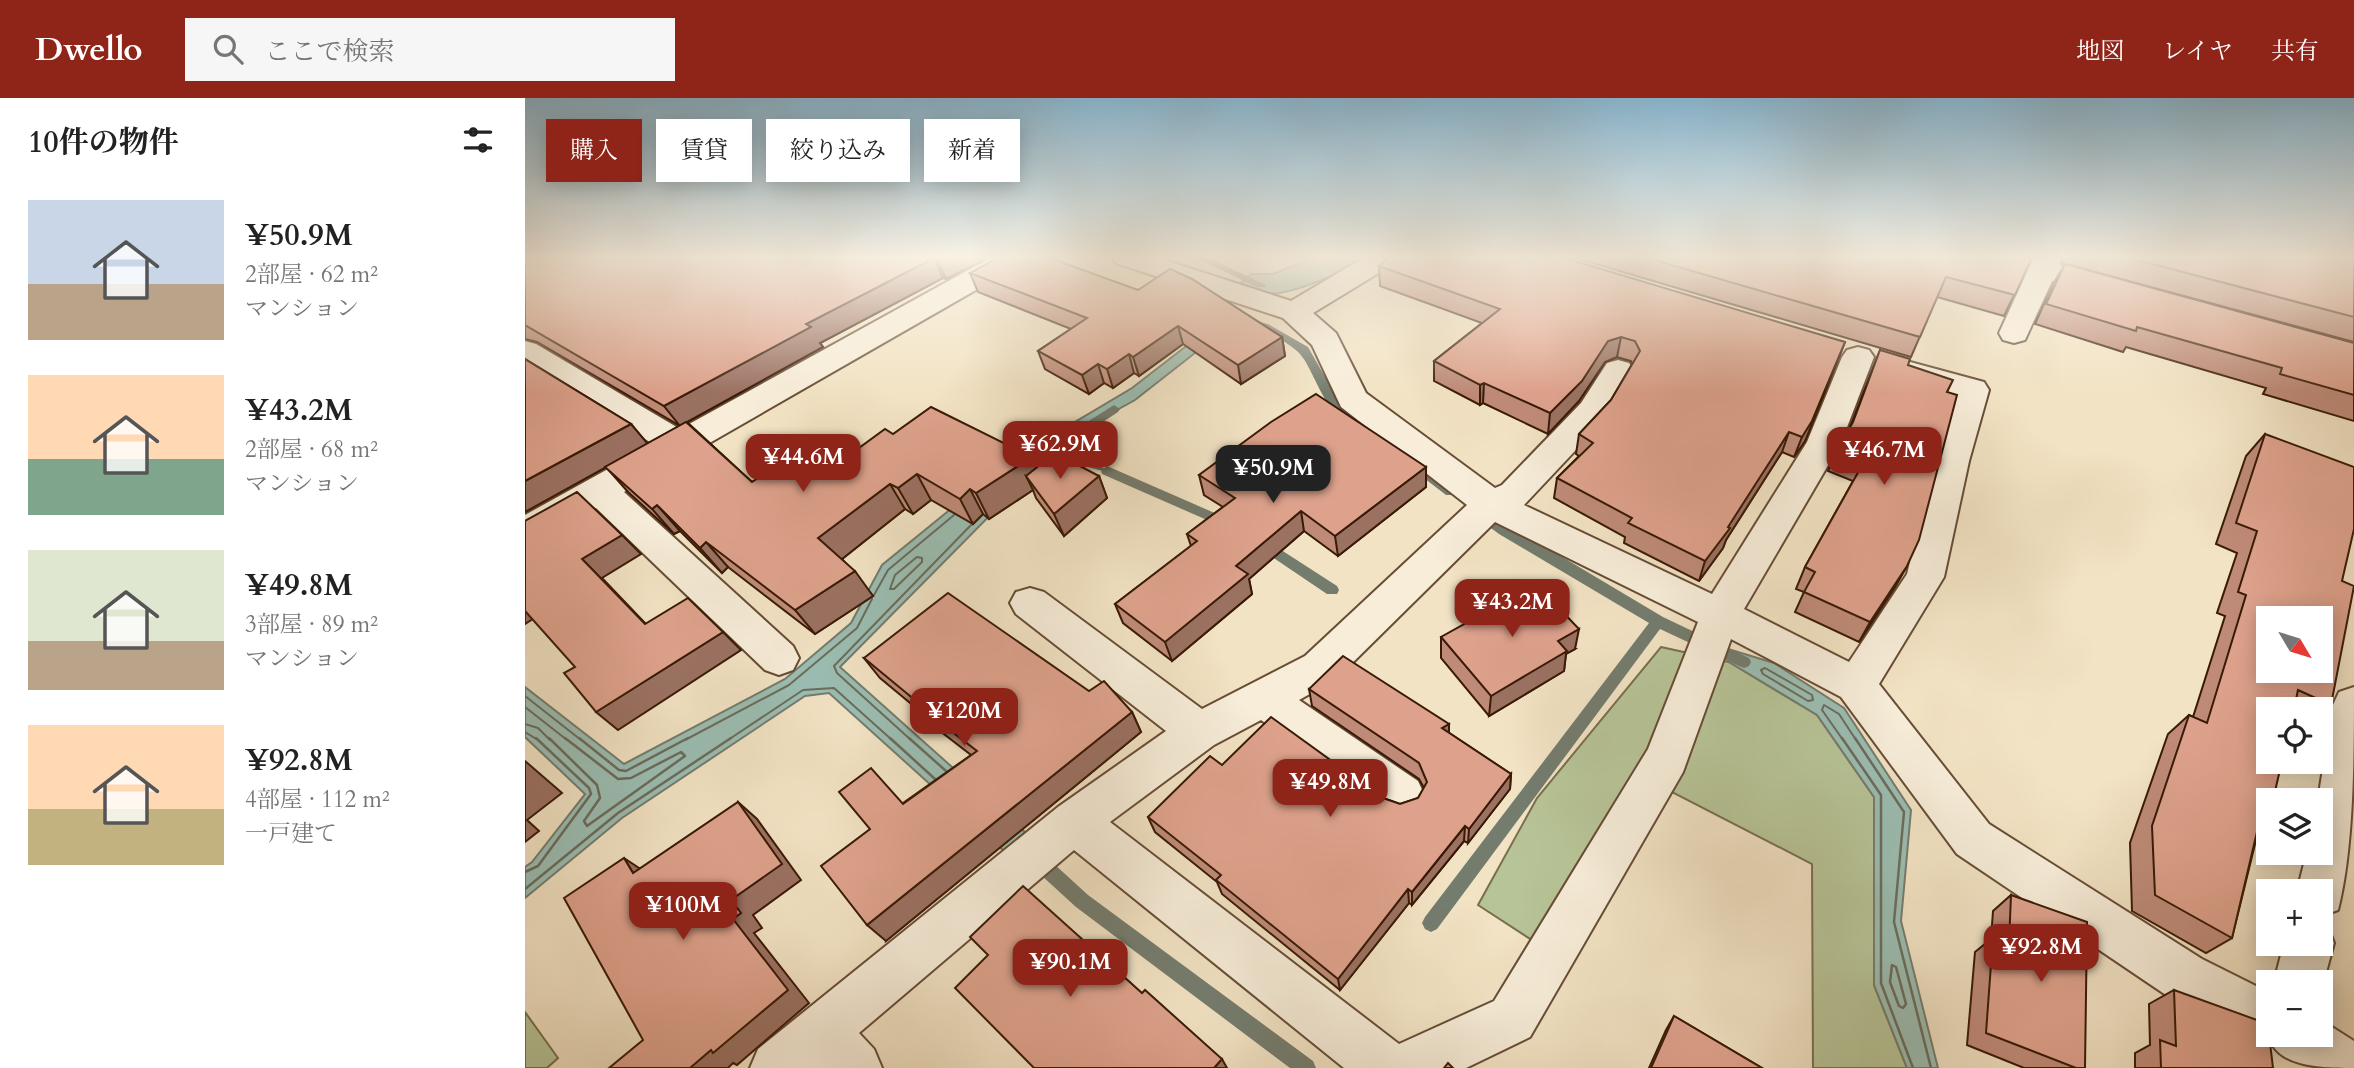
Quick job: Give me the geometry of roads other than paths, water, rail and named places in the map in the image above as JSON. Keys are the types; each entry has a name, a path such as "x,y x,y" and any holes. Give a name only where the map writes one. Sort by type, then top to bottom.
{"street":[{"path":"525,532 932,302"},
{"path":"1264,302 1281,308 1325,340 1353,398 1479,515 1720,615 1856,685 1973,839 2184,977 2256,1014"},
{"path":"1281,308 1293,302"},
{"path":"2014,333 2028,302"},
{"path":"525,351 679,444"},
{"path":"1408,1068 1512,1019 1667,758 1720,615 1824,443 1845,353 1973,390 1952,461 1925,577 1856,685"},
{"path":"777,1068 838,1050 1001,883 1062,832 1199,732 1320,668 1479,515 1515,494 1593,411 1618,370"},
{"path":"600,491 779,658"},
{"path":"1030,603 1199,732"},
{"path":"1262,698 1402,796"},
{"path":"2324,879 2338,819 2354,705"},
{"path":"1062,832 1386,1068"},
{"path":"2290,1047 2292,1068"},
{"path":"2315,1047 2349,1068"}],"water":[{"path":"1229,313 1223,331 1135,400 1070,436 1073,454 1107,471 1062,459 1022,483 840,667 1027,834 1005,852 829,693 805,696 622,818 525,898 525,867 532,862 585,794 525,737 525,687 624,764 785,679 851,623 882,565 1011,460 1132,388"},
{"path":"1728,649 1774,663 1844,708 1911,810 1901,921 1938,1068 1907,1068 1874,985 1874,797 1817,715 1729,662"}],"waterway":[{"path":"1252,323 1264,326 1304,350 1335,406 1355,421"},
{"path":"1055,448 1114,409"},
{"path":"1411,462 1451,492"},
{"path":"1107,471 1228,524"},
{"path":"1478,512 1658,621"},
{"path":"1264,544 1332,590"},
{"path":"1431,923 1658,621"},
{"path":"1658,621 1744,662"},
{"path":"1036,859 1082,901 1306,1068"}]}
